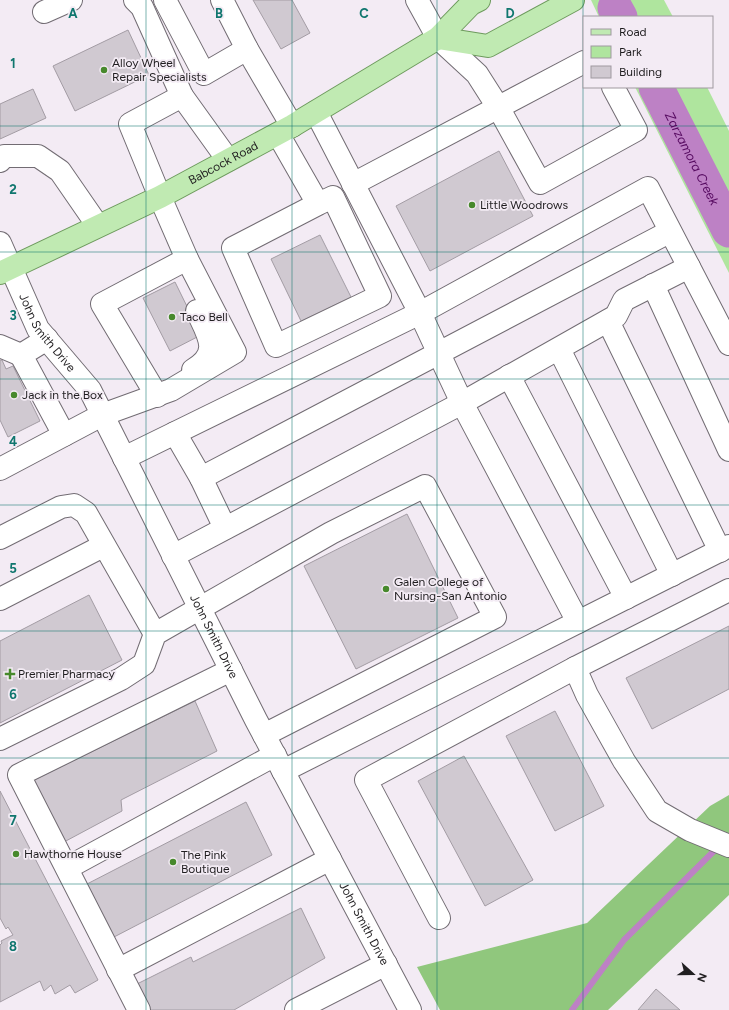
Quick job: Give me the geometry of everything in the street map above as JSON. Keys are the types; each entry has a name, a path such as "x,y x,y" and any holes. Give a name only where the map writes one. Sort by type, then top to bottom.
{"main road":[{"name":"Babcock Road","path":"6,270 160,197 285,130 438,38 471,4 478,0"},
{"path":"438,38 488,46 573,0"}],"street":[{"path":"44,12 71,0"},
{"path":"165,0 204,74 248,49"},
{"path":"222,0 248,49 318,204"},
{"path":"417,0 438,38 477,74 498,107 540,183 636,130 614,88"},
{"path":"138,2 182,96 228,160"},
{"path":"159,45 184,36"},
{"path":"353,184 583,63"},
{"path":"0,469 102,414 164,393 235,352 189,263 130,124 182,96"},
{"path":"316,112 420,312 462,403 578,622"},
{"path":"0,161 4,156 38,156 60,171 98,226"},
{"path":"124,458 420,312 648,188 669,232 729,344"},
{"path":"333,197 380,296 276,346 233,248 318,204 333,197"},
{"path":"201,478 669,232"},
{"name":"John Smith Drive","path":"0,242 6,270 38,329 90,390 264,735 410,1010"},
{"path":"164,393 178,378 203,364 211,348 210,336 186,286 189,263"},
{"path":"164,393 102,304 189,263"},
{"path":"173,556 462,403 616,316 624,300 689,267"},
{"path":"653,285 729,450"},
{"path":"67,868 279,763 578,622 724,549 608,321"},
{"path":"21,355 46,339"},
{"path":"0,346 21,355 64,435"},
{"path":"559,348 672,575"},
{"path":"509,376 626,598"},
{"path":"175,433 201,478 225,528"},
{"path":"0,739 121,679 144,664 155,634 331,533 424,486 495,617 264,735"},
{"path":"0,538 60,507 74,505 86,513 103,546 155,634"},
{"path":"0,599 103,546"},
{"path":"439,918 366,780 575,668 729,590"},
{"path":"575,668 587,695 624,761 657,811 690,830 729,846"},
{"path":"138,1010 19,775 231,670"},
{"path":"118,970 330,858"},
{"path":"296,1010 386,964"}],"green space":[{"path":"591,0 664,0 672,16 599,16"},
{"path":"636,88 708,88 729,131 729,273"},
{"path":"729,795 729,895 608,1010 440,1010 417,967 587,923 710,806"}],"building":[{"path":"253,0 292,0 310,33 281,49"},
{"path":"128,30 149,75 75,111 53,66"},
{"path":"33,89 46,118 0,139 0,104"},
{"path":"499,151 533,216 430,271 396,206"},
{"path":"320,235 351,297 301,321 271,259"},
{"name":"Taco Bell","path":"175,282 201,335 170,351 143,298"},
{"name":"Jack in the Box","path":"0,360 2,360 6,369 13,366 40,421 8,437 0,420"},
{"path":"407,514 458,618 356,669 304,566"},
{"path":"89,595 122,660 0,723 0,641"},
{"path":"729,626 729,689 652,729 626,678"},
{"path":"195,701 217,751 121,800 122,811 64,842 32,781"},
{"path":"555,711 604,806 555,831 506,736"},
{"path":"464,756 533,880 485,906 418,781"},
{"name":"Hawthorne House","path":"0,791 98,980 75,993 70,985 55,994 51,985 44,991 40,981 0,1002 0,945 2,943 1,941 13,935 8,927 6,929 0,918"},
{"path":"246,802 272,855 114,937 87,884"},
{"path":"301,908 325,958 234,1010 150,1010 137,984 191,957 193,962"},
{"path":"656,989 680,1010 638,1010"}],"waterway":[{"name":"Zarzamora Creek","path":"615,8 619,16"},
{"name":"Zarzamora Creek","path":"657,88 729,230"},
{"path":"572,1010 624,940 719,846"}],"place":[{"name":"Alloy Wheel Repair Specialists","path":"104,70"},
{"name":"Little Woodrows","path":"472,205"},
{"name":"Taco Bell","path":"172,317"},
{"name":"Jack in the Box","path":"14,395"},
{"name":"Galen College of Nursing-San Antonio","path":"386,589"},
{"name":"Premier Pharmacy","path":"10,674"},
{"name":"Hawthorne House","path":"16,854"},
{"name":"The Pink Boutique","path":"173,862"}]}
